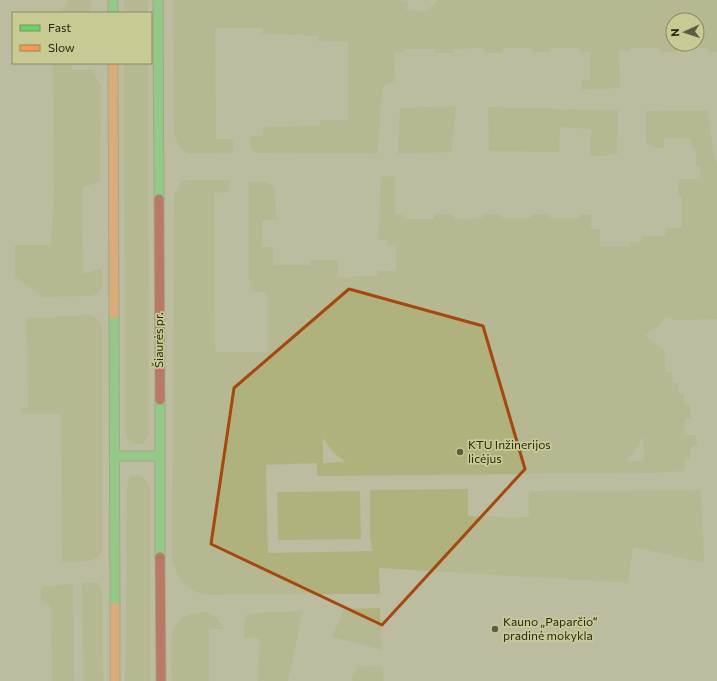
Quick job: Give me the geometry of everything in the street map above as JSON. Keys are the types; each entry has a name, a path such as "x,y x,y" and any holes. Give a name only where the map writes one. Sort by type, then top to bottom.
{"main road":[{"path":"113,0 113,12"},
{"name":"Šiaurės pr.","path":"158,0 161,681"},
{"path":"113,64 115,681"},
{"path":"114,456 160,456"}],"highlighted area":[{"path":"349,289 483,326 525,469 382,625 211,544 234,388"}],"green space":[{"path":"69,0 91,0 91,12 59,12"},
{"path":"124,0 148,0 148,12 124,12"},
{"path":"173,0 399,0 409,3 406,10 426,11 438,0 717,0 717,52 708,52 708,48 705,48 705,12 665,12 665,52 660,52 659,48 630,48 630,51 619,51 620,88 582,90 581,80 590,80 590,52 580,52 580,48 551,48 551,52 532,52 531,48 503,48 503,53 484,53 483,48 454,49 454,53 435,53 435,49 405,49 405,52 394,53 395,82 383,86 377,154 257,153 251,150 250,136 263,136 263,127 320,125 320,120 348,120 348,42 318,41 318,36 262,34 263,28 217,28 215,33 216,139 233,139 233,153 187,154 182,150 174,134"},
{"path":"53,64 72,64 72,70 94,70 101,87 100,181 82,188 83,274 102,268 102,289 95,295 42,297 15,277 15,245 51,245 54,194"},
{"path":"124,64 148,64 149,436 142,445 133,444 127,439 125,427"},
{"path":"456,106 452,152 398,154 400,108"},
{"path":"488,107 618,110 617,155 590,156 591,129 560,127 559,152 489,151"},
{"name":"KTU Inžinerijos licėjus","path":"708,110 713,150 717,163 717,319 677,320 666,318 657,328 644,335 664,350 666,372 672,372 673,383 678,383 679,394 684,394 684,404 690,405 691,418 685,418 685,435 696,435 697,446 691,447 690,459 685,460 685,471 651,473 317,476 317,463 266,465 268,553 372,551 370,537 370,490 468,489 468,516 529,517 529,491 701,490 704,563 633,547 628,583 379,568 380,594 204,595 186,586 176,572 172,558 174,194 181,183 188,180 230,180 229,192 214,193 215,352 267,352 267,292 252,292 249,284 249,181 267,182 274,187 277,220 262,220 262,247 273,247 273,265 310,265 310,260 338,260 338,277 377,276 377,271 396,271 396,245 387,245 387,240 378,240 381,176 395,177 395,214 404,215 405,219 434,219 434,214 453,214 454,219 482,218 482,214 501,214 502,218 531,218 531,214 550,214 550,218 579,218 580,214 591,214 591,229 600,229 600,246 629,246 630,242 641,242 641,236 665,236 665,228 682,228 682,197 678,197 679,179 700,179 700,167 696,166 696,148 692,148 691,138 664,139 664,148 658,149 646,143 646,111","holes":["643,436 644,461 626,461 636,449","323,438 333,452 345,462 323,463"]},
{"path":"94,316 102,324 102,553 88,561 62,562 61,414 22,414 22,408 28,407 26,318"},
{"path":"139,475 145,479 150,487 150,681 125,681 127,485 130,476"},
{"path":"360,491 361,539 278,540 277,492"},
{"path":"97,582 102,588 103,681 83,681 82,583"},
{"path":"73,584 74,681 52,681 51,606 42,600 40,595 41,588 45,586"},
{"path":"380,608 382,650 332,637 344,609"},
{"path":"303,611 288,681 258,681 259,638 244,638 244,621 248,613"},
{"path":"201,612 216,617 224,629 209,629 209,681 172,681 171,644 176,624 178,621 190,614"},
{"path":"358,665 383,667 383,681 353,681 352,678"}],"traffic: fast":[{"path":"113,0 113,12"},
{"path":"158,0 159,199"},
{"path":"114,314 115,607"},
{"path":"160,400 160,557"},
{"path":"114,456 159,456"}],"traffic: slow":[{"path":"113,64 114,314"},
{"path":"115,607 115,681"}],"traffic: jam":[{"path":"159,199 160,400"},
{"path":"160,557 161,681"}],"place":[{"name":"KTU Inžinerijos licėjus","path":"460,452"},
{"name":"Kauno „Paparčio“ pradinė mokykla","path":"495,629"}]}
